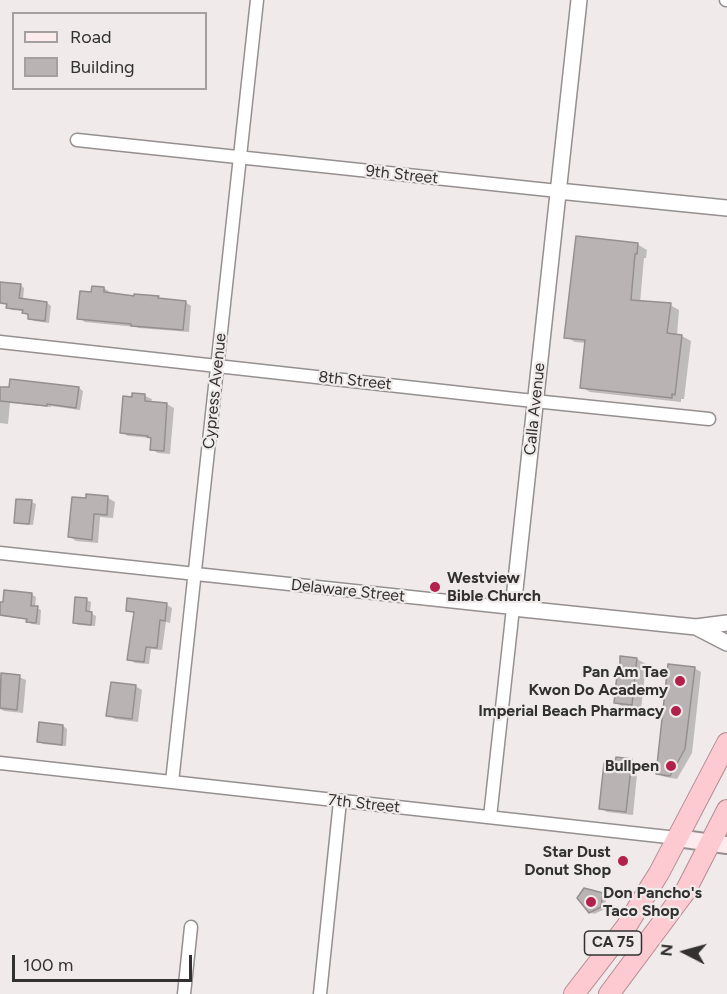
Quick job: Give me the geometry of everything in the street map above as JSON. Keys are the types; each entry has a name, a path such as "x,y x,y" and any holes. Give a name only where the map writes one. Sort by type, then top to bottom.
{"highway":[{"name":"CA 75","path":"574,994 626,927 659,873 727,743"},
{"name":"CA 75","path":"609,994 719,844 727,810"}],"main road":[{"name":"7th Street","path":"677,838 719,844"}],"street":[{"name":"Cypress Avenue","path":"172,782 257,0"},
{"name":"Calla Avenue","path":"490,818 579,0"},
{"name":"9th Street","path":"77,140 727,208"},
{"name":"8th Street","path":"0,342 709,419"},
{"name":"Delaware Street","path":"0,553 696,627 727,623"},
{"name":"Delaware Street","path":"696,627 727,643"},
{"name":"7th Street","path":"0,764 677,838"},
{"path":"320,994 340,801"},
{"path":"184,994 191,927"}],"building":[{"path":"576,236 638,243 631,300 671,303 667,333 682,335 675,395 672,394 672,398 580,388 585,340 564,338"},
{"path":"0,282 21,284 19,298 47,302 45,321 28,319 28,314 22,313 23,310 6,308 7,304 0,303"},
{"path":"92,286 104,287 104,292 134,296 134,294 159,296 158,298 186,301 183,330 77,319 80,291 91,292"},
{"path":"10,379 79,387 76,408 0,401 0,387 9,387"},
{"path":"132,393 145,394 145,401 167,403 164,451 150,450 151,438 148,436 120,433 123,396 132,397"},
{"path":"86,494 108,496 107,515 94,514 92,540 68,537 72,497 86,498"},
{"path":"16,499 32,500 29,524 14,523"},
{"path":"4,590 32,593 31,606 38,606 36,623 26,622 27,619 0,615 0,602 3,602"},
{"path":"75,597 87,598 86,611 92,612 91,625 73,623"},
{"path":"127,598 167,603 165,621 160,620 157,648 146,647 144,662 127,660 134,612 126,611"},
{"path":"620,656 637,658 632,705 614,703"},
{"path":"668,664 695,667 685,749 670,776 656,774"},
{"path":"1,673 20,675 17,710 0,708"},
{"path":"111,682 136,685 132,719 106,716"},
{"path":"39,722 63,725 62,745 37,742"},
{"path":"616,757 632,759 626,812 599,809 604,763 615,764"},
{"name":"Don Pancho's Taco Shop","path":"584,888 603,893 601,907 589,913 577,898"}],"place":[{"name":"Westview Bible Church","path":"435,587"},
{"name":"Pan Am Tae Kwon Do Academy","path":"680,681"},
{"name":"Imperial Beach Pharmacy","path":"676,711"},
{"name":"Bullpen","path":"671,766"},
{"name":"Star Dust Donut Shop","path":"623,861"},
{"name":"Don Pancho's Taco Shop","path":"591,902"}]}
